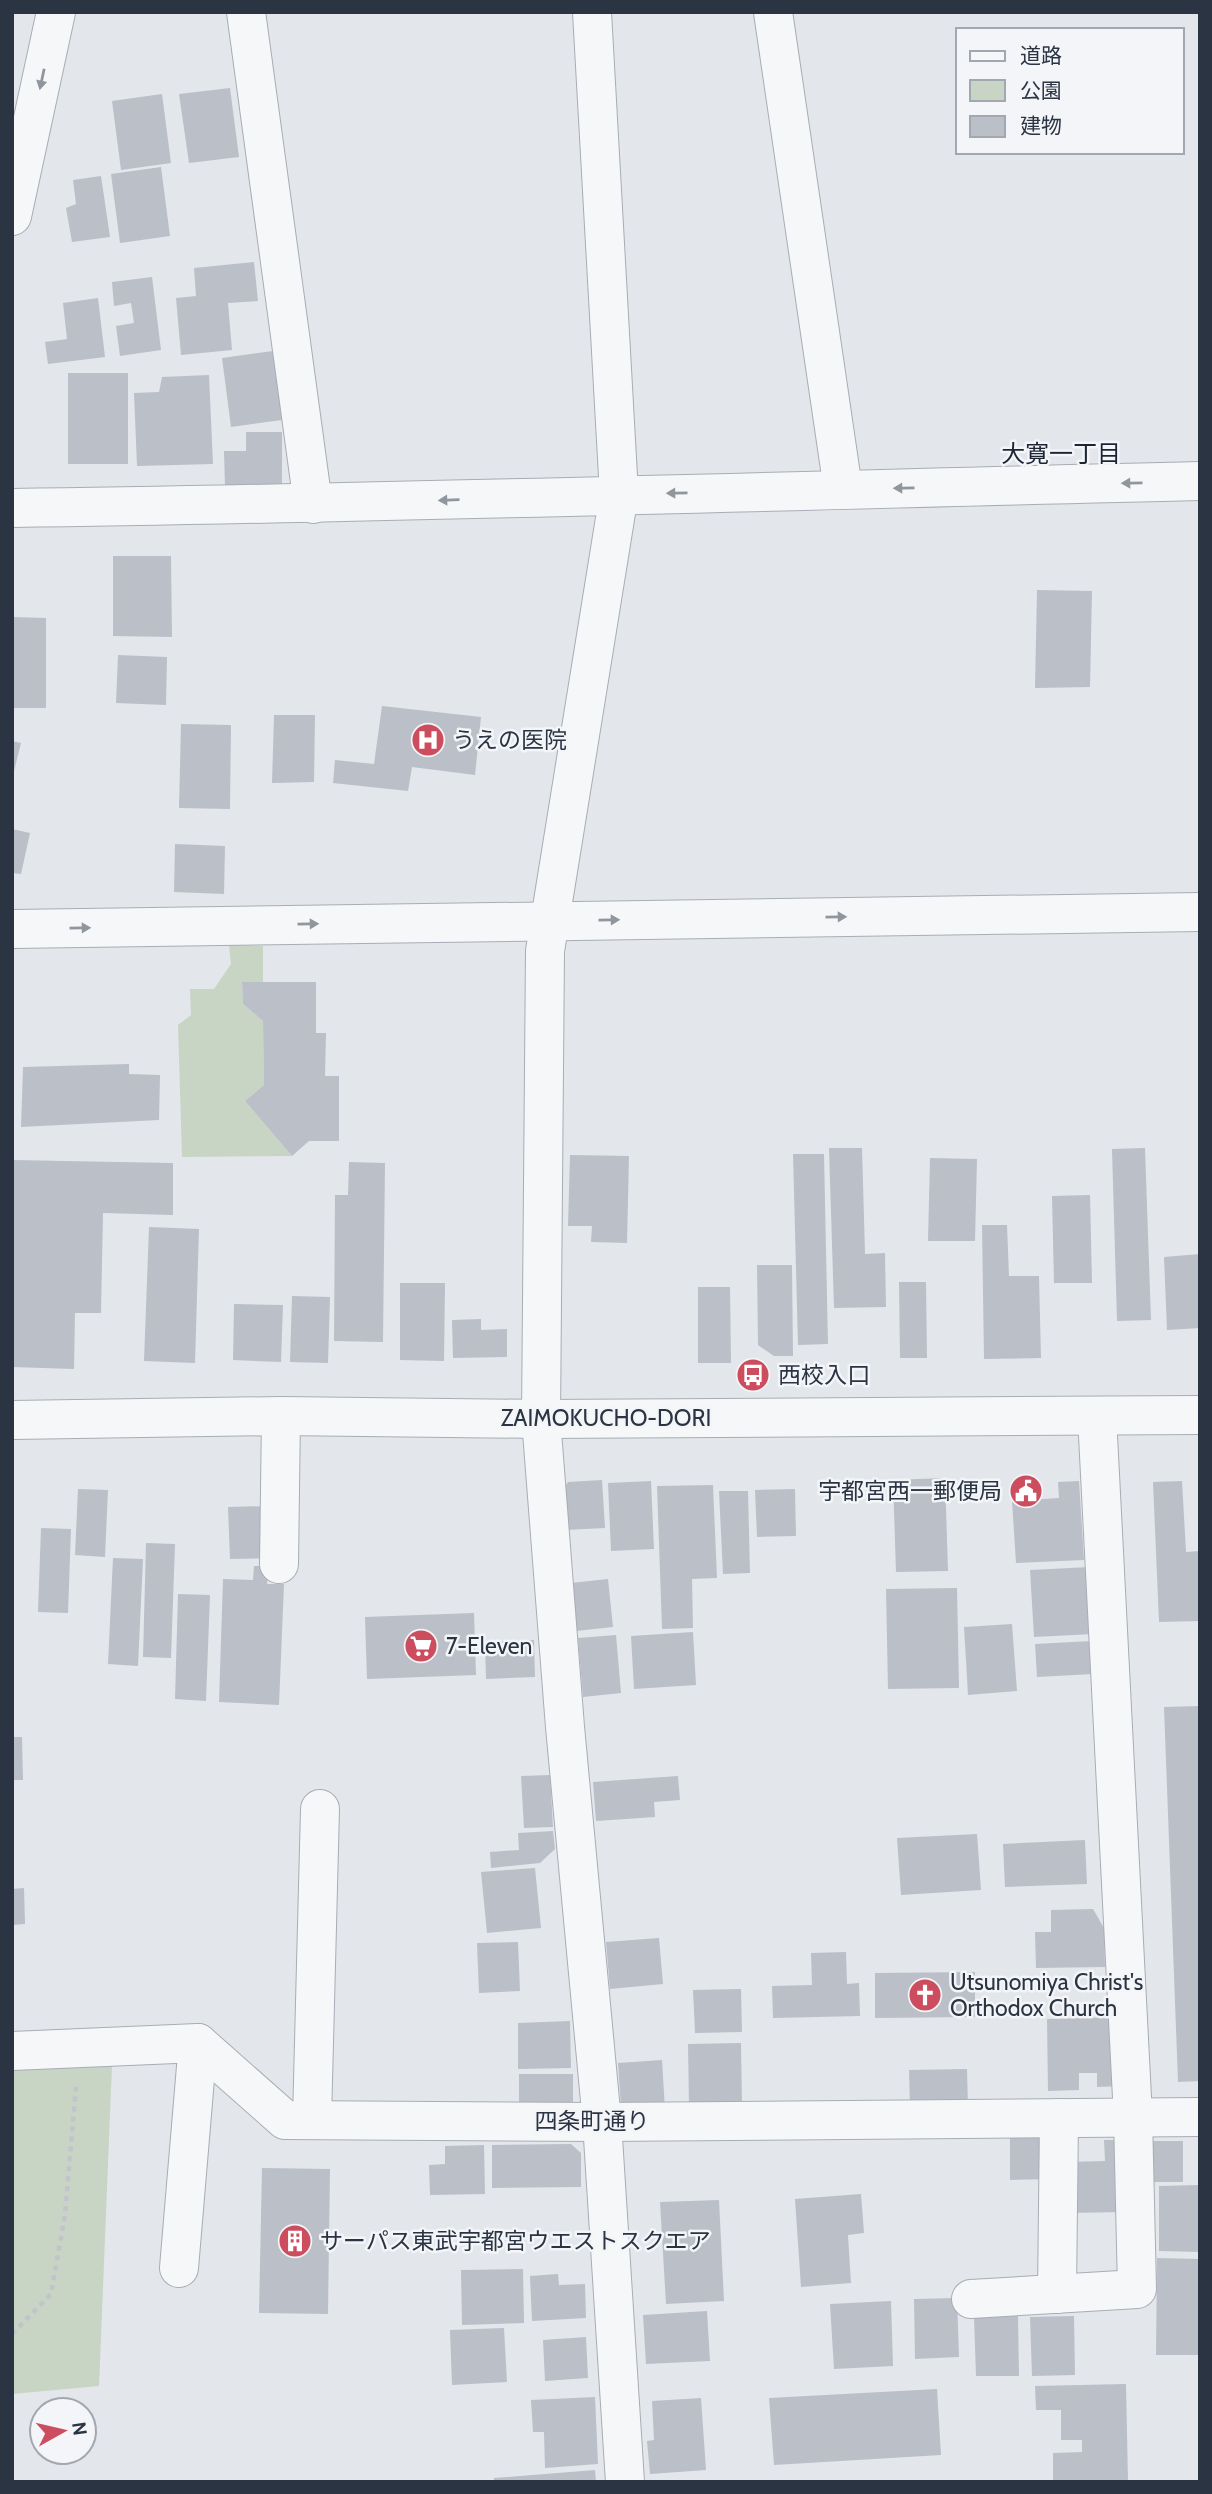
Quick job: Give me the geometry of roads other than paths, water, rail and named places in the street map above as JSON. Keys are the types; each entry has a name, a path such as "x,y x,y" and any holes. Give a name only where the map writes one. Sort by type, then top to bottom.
{"street":[{"path":"12,216 56,12"},
{"path":"246,12 313,504"},
{"path":"592,12 619,494 545,951 541,1419 565,1727 602,2122 625,2482"},
{"path":"773,12 843,489"},
{"path":"12,508 313,504 1200,481"},
{"path":"12,929 1200,912"},
{"name":"ZAIMOKUCHO-DORI","path":"12,1420 281,1416 541,1419 1200,1415"},
{"path":"279,1564 281,1416"},
{"path":"971,2299 1137,2289 1133,2117 1097,1416"},
{"path":"312,2120 320,1809"},
{"path":"12,2051 198,2043 179,2267"},
{"name":"四条町通り","path":"198,2043 285,2120 602,2122 1200,2116"},
{"path":"1058,2294 1059,2118"}],"place":[{"name":"うえの医院","path":"428,740"},
{"name":"西校入口","path":"753,1375"},
{"name":"宇都宮西一郵便局","path":"1026,1491"},
{"name":"7-Eleven","path":"421,1646"},
{"name":"Utsunomiya Christ's Orthodox Church","path":"925,1995"},
{"name":"サーパス東武宇都宮ウエストスクエア","path":"295,2241"}],"district":[{"name":"大寛一丁目","path":"1061,453"}]}
